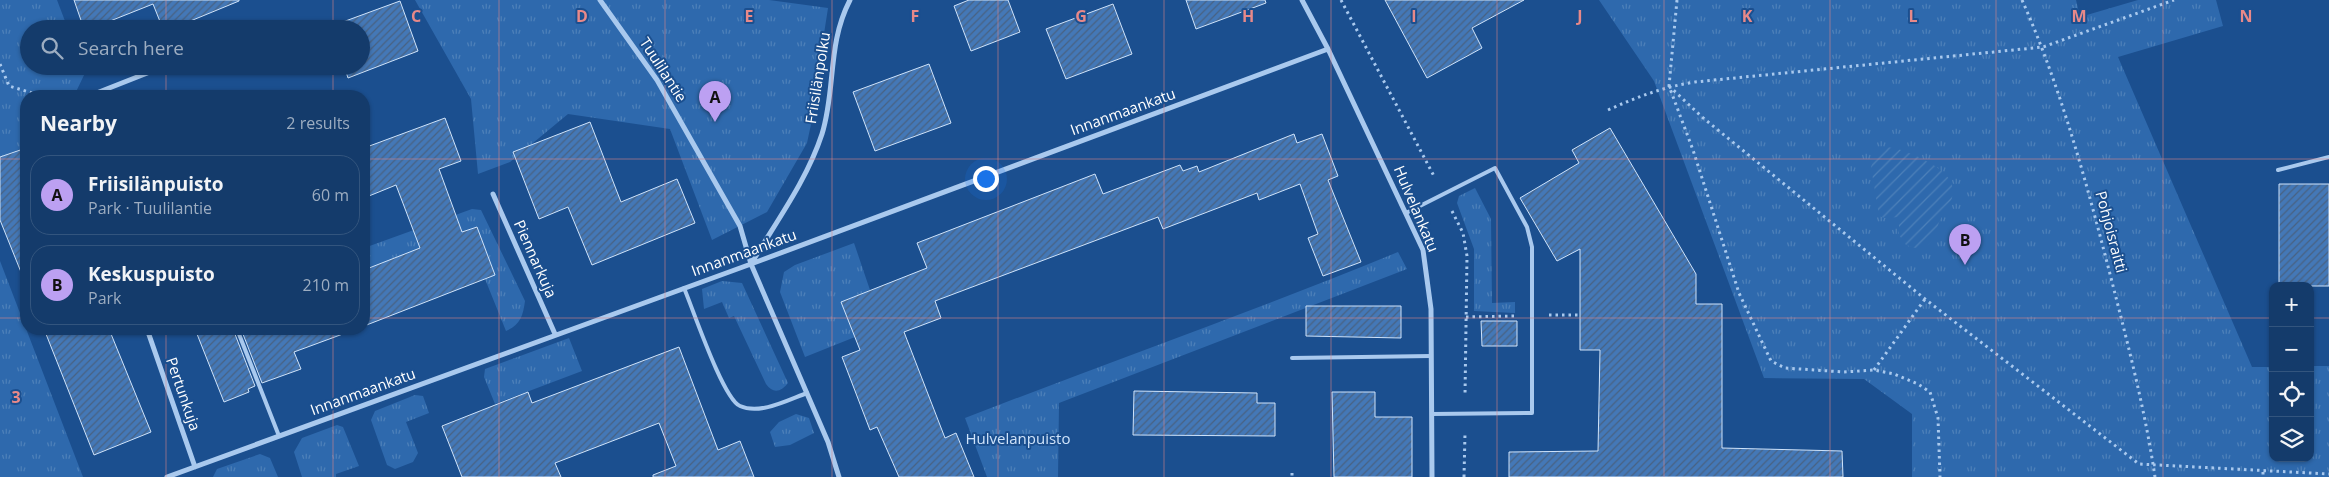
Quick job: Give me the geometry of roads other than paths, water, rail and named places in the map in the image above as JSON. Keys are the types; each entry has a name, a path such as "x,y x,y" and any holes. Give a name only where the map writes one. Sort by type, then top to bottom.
{"street":[{"name":"Tuulilantie","path":"600,0 657,80 740,226 750,264 828,442 839,477"},
{"name":"Friisilänpolku","path":"750,264 810,164 822,133 827,113 832,55 843,14 850,0"},
{"name":"Hulvelankatu","path":"1302,0 1328,49 1423,250 1431,309 1432,477"},
{"name":"Innanmaankatu","path":"167,477 750,264 1328,49"},
{"path":"102,90 141,75"},
{"name":"Piennarkuja","path":"493,194 555,334"},
{"name":"Pertunkuja","path":"149,335 195,467"}],"lane":[{"path":"2278,170 2329,157"},
{"path":"1406,213 1495,168 1527,227 1532,247 1532,413 1432,414"},
{"path":"684,288 726,392 739,406 754,408 776,405 807,393"},
{"path":"239,335 279,436"},
{"path":"1292,358 1431,356"}],"place":[{"name":"Friisilänpuisto","path":"715,122"},
{"name":"Keskuspuisto","path":"1965,265"}],"park label":[{"name":"Hulvelanpuisto","path":"1018,439"}]}
